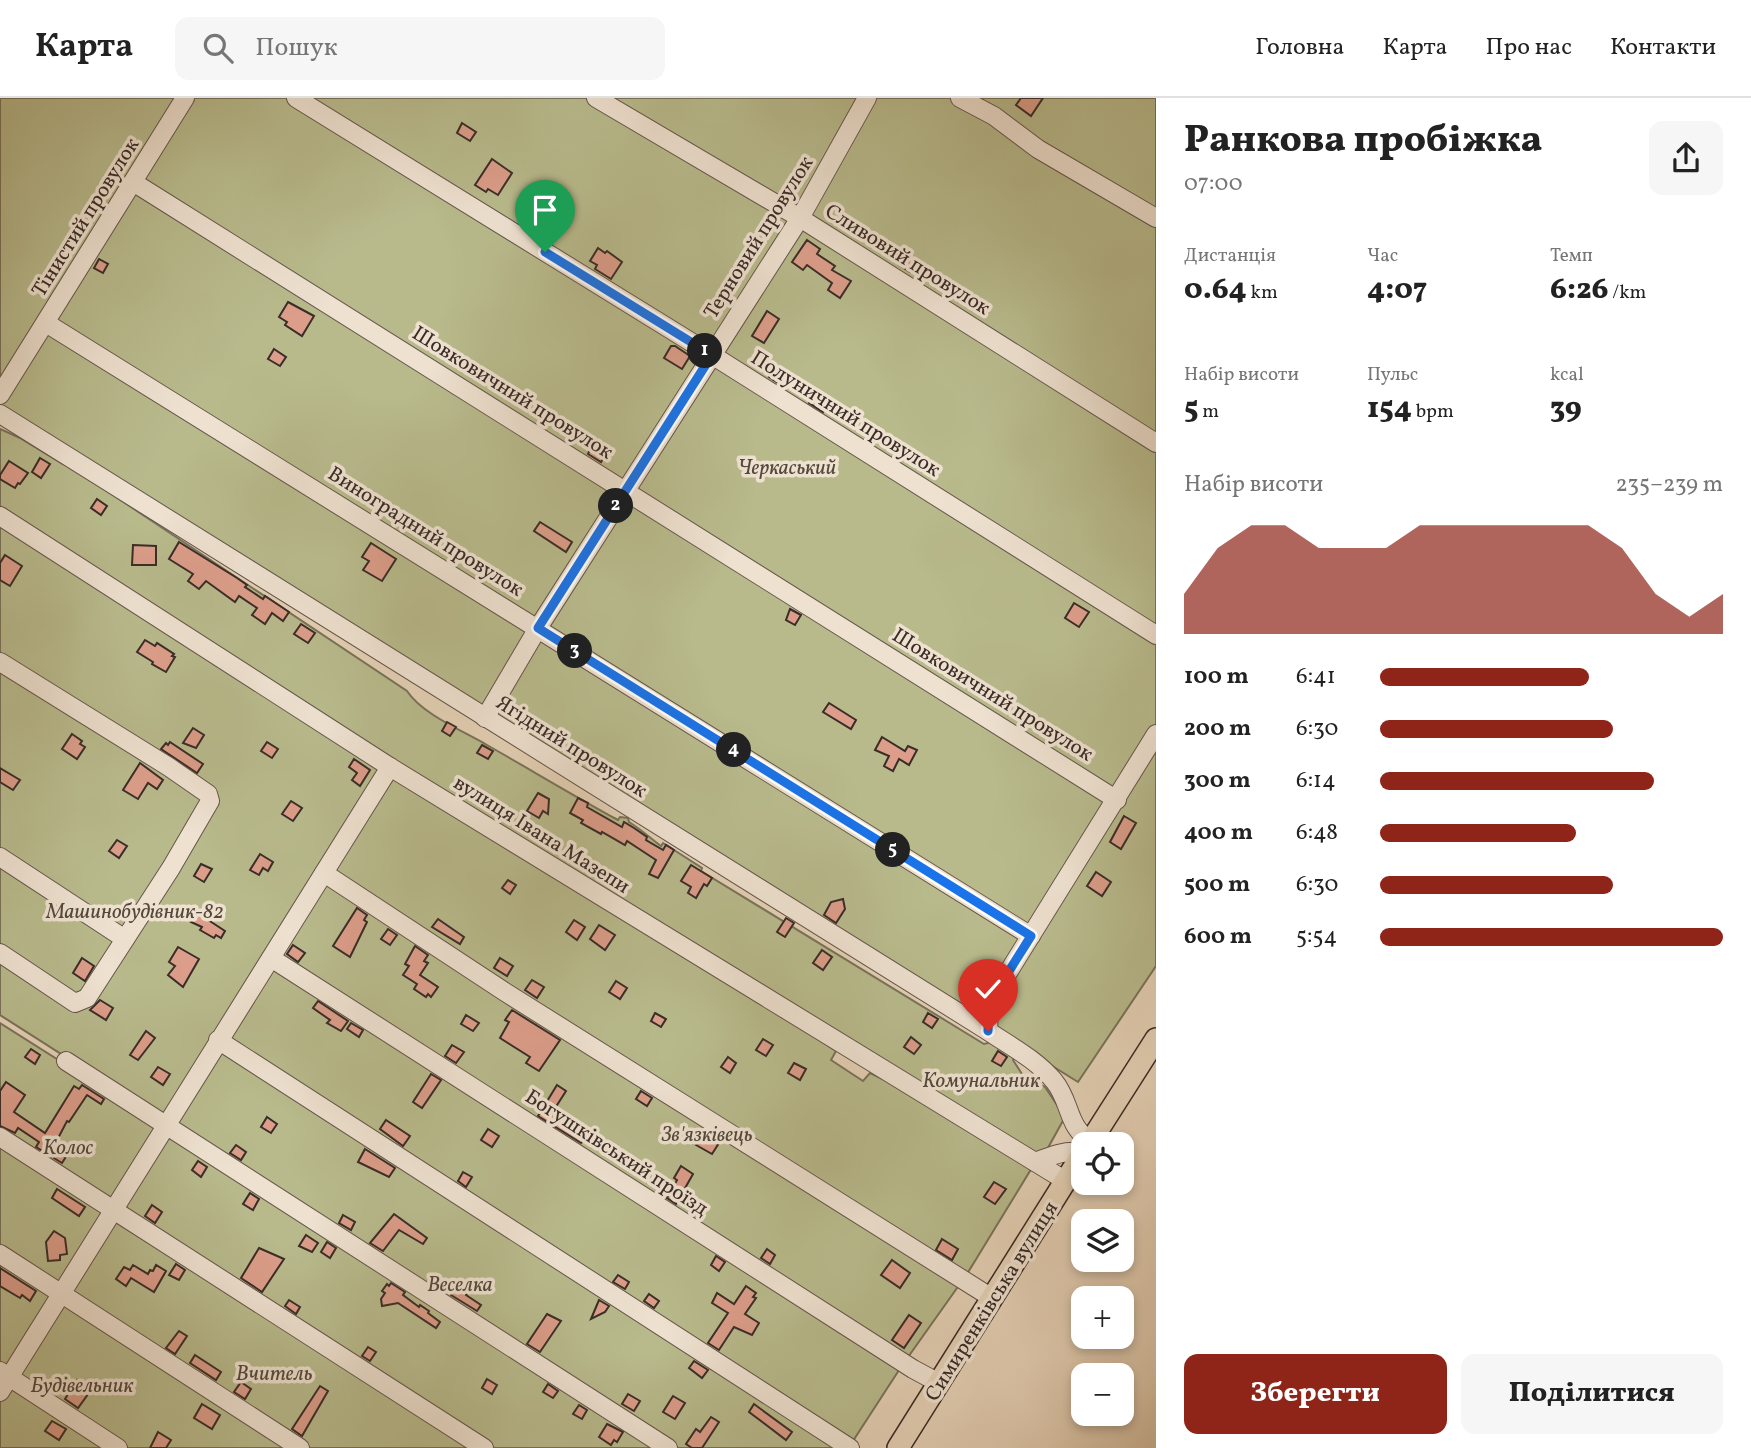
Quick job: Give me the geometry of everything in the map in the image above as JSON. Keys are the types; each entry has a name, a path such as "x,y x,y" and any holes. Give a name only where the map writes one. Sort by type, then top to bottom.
{"main road":[{"name":"Симиренківська вулиця","path":"1096,1132 1156,1039"},
{"name":"Симиренківська вулиця","path":"898,1448 1071,1173"}],"street":[{"name":"Тінистий провулок","path":"0,395 185,98"},
{"name":"Полуничний провулок","path":"296,98 712,355 1156,635"},
{"name":"Сливовий провулок","path":"596,98 800,218 1156,443"},
{"name":"Терновий провулок","path":"485,719 538,628 800,218 867,98"},
{"path":"960,98 994,116 1038,149 1156,218"},
{"name":"Шовковичний провулок","path":"132,182 1117,800"},
{"name":"Виноградний провулок","path":"46,323 1031,936"},
{"name":"Ягідний провулок","path":"0,414 988,1031 1029,1059 1055,1082 1078,1132"},
{"name":"вулиця Івана Мазепи","path":"0,516 390,767 1066,1181"},
{"path":"0,662 169,767 208,794 210,801 87,998 75,1003 0,953"},
{"path":"988,1031 989,1009 999,987 1156,734"},
{"path":"118,1448 3,1380 390,767"},
{"path":"0,857 125,939"},
{"path":"324,873 528,1006 992,1298"},
{"name":"Богушківський проїзд","path":"271,958 890,1354 939,1382"},
{"path":"218,1040 850,1448"},
{"path":"66,1061 668,1448"},
{"path":"0,1137 484,1448"},
{"path":"1035,1162 1071,1152"},
{"path":"0,1254 300,1448"}],"green space":[{"name":"Черкаський","path":"0,98 1156,98 1156,966 1078,1082 355,633 0,407"},
{"name":"Комунальник","path":"0,429 65,463 407,691 422,707 444,721 618,820 620,817 628,818 629,822 661,846 663,843 702,868 701,871 984,1044 992,1042 1014,1057 1013,1060 1022,1074 1045,1087 1065,1117 1044,1155 1039,1158 383,753 0,506"},
{"name":"Машинобудівник-82","path":"0,524 379,767 380,774 163,1119 0,1015"},
{"path":"395,776 775,1010 836,1051 831,1060 863,1081 870,1073 902,1088 1033,1166 967,1274 851,1444 843,1448 489,1448 120,1211 272,964"},
{"name":"Колос","path":"0,1023 158,1123 0,1383"},
{"name":"Вчитель","path":"112,1220 477,1448 305,1448 69,1295"},
{"name":"Будівельник","path":"67,1301 296,1448 0,1448 0,1399"}],"building":[{"path":"1021,98 1043,98 1031,116 1016,105"},
{"path":"462,123 476,132 470,141 457,133"},
{"path":"492,159 512,173 498,195 475,185"},
{"path":"807,240 820,249 817,254 835,266 832,270 851,281 840,298 828,290 832,283 807,265 803,270 792,262"},
{"path":"598,248 622,262 611,279 595,269 597,265 590,261"},
{"path":"906,253 918,261 910,272 899,265"},
{"path":"99,259 108,264 103,273 94,268"},
{"path":"288,302 314,316 302,336 285,325 287,322 279,317"},
{"path":"767,311 779,319 764,343 752,336"},
{"path":"671,346 690,356 682,369 664,358"},
{"path":"274,349 286,357 280,366 268,359"},
{"path":"773,370 785,377 781,385 769,377"},
{"path":"816,392 830,401 823,412 809,403"},
{"path":"589,436 609,449 601,462 588,454 590,450 583,446"},
{"path":"40,458 50,464 41,478 32,472"},
{"path":"9,461 28,473 15,488 0,479"},
{"path":"97,499 107,506 101,515 91,508"},
{"path":"540,522 572,542 566,552 534,531"},
{"path":"179,542 237,578 263,599 265,596 289,612 283,621 272,613 265,624 252,615 257,608 239,596 235,602 206,581 199,589 188,581 193,574 169,559"},
{"path":"371,543 396,559 382,581 363,570 369,561 362,557"},
{"path":"133,545 156,546 156,565 132,565"},
{"path":"5,555 22,566 10,586 0,580 0,563"},
{"path":"1074,603 1089,612 1079,627 1065,618"},
{"path":"790,609 801,615 795,625 786,620"},
{"path":"301,624 315,633 308,643 294,634"},
{"path":"145,640 155,646 157,643 174,654 172,656 175,657 166,672 137,652"},
{"path":"829,703 856,720 851,729 823,712"},
{"path":"447,722 456,727 450,736 442,731"},
{"path":"193,728 204,735 196,748 183,743"},
{"path":"72,734 82,741 80,744 85,747 77,759 62,749"},
{"path":"882,737 905,751 908,746 917,750 909,765 899,759 893,771 884,766 889,756 875,750"},
{"path":"170,742 203,764 197,773 161,749"},
{"path":"267,742 278,749 272,758 261,751"},
{"path":"482,745 493,751 488,759 477,753"},
{"path":"354,759 370,770 360,786 352,780 357,773 349,767"},
{"path":"140,763 163,780 157,789 148,783 138,799 123,790"},
{"path":"0,768 20,780 13,790 0,782"},
{"path":"538,793 549,799 548,814 543,811 539,818 527,811"},
{"path":"578,798 588,803 587,807 622,827 624,822 634,828 647,837 646,840 663,850 666,845 674,850 658,878 649,874 656,860 627,841 625,845 602,832 601,834 581,823 583,820 570,813"},
{"path":"291,801 302,808 293,821 282,814"},
{"path":"1124,816 1136,823 1121,849 1110,842"},
{"path":"117,840 127,846 119,858 109,851"},
{"path":"260,854 273,862 268,871 263,868 259,875 250,870"},
{"path":"201,864 212,869 204,882 194,876"},
{"path":"691,865 712,878 707,886 704,884 696,898 688,893 691,887 681,881"},
{"path":"1096,872 1111,882 1102,896 1087,886"},
{"path":"508,880 516,885 510,894 502,888"},
{"path":"843,899 845,909 836,923 824,915 831,902"},
{"path":"357,908 367,915 364,920 367,922 350,957 333,946"},
{"path":"196,912 225,931 221,938 216,935 214,938 200,930 202,927 191,922"},
{"path":"786,918 794,923 785,937 777,932"},
{"path":"438,919 464,937 460,944 432,927"},
{"path":"574,920 585,927 577,940 566,932"},
{"path":"599,925 615,935 605,950 590,939"},
{"path":"388,929 397,935 390,945 381,939"},
{"path":"293,945 305,953 298,962 287,954"},
{"path":"415,946 428,955 424,961 428,963 420,975 438,987 431,997 428,994 426,997 414,989 417,984 403,975 409,966 405,964"},
{"path":"178,947 199,959 183,987 168,975 175,966 169,962"},
{"path":"822,950 832,957 823,970 813,963"},
{"path":"82,958 94,966 85,981 73,973"},
{"path":"500,958 513,966 507,976 494,968"},
{"path":"532,980 544,987 537,998 525,990"},
{"path":"616,981 627,988 620,999 609,992"},
{"path":"100,1000 113,1008 106,1020 90,1010"},
{"path":"318,1001 348,1021 341,1031 327,1023 330,1020 313,1008"},
{"path":"512,1010 560,1040 539,1071 526,1063 530,1057 500,1038 509,1022 505,1020"},
{"path":"655,1013 666,1019 661,1027 651,1021"},
{"path":"928,1013 938,1019 932,1028 923,1022"},
{"path":"466,1015 479,1023 473,1031 461,1024"},
{"path":"351,1023 363,1030 359,1037 347,1029"},
{"path":"146,1031 155,1038 138,1060 130,1055"},
{"path":"911,1037 921,1045 914,1054 904,1047"},
{"path":"763,1039 773,1045 766,1056 756,1050"},
{"path":"452,1045 464,1052 456,1063 445,1056"},
{"path":"31,1049 40,1055 35,1064 25,1057"},
{"path":"998,1051 1007,1057 1001,1066 992,1061"},
{"path":"728,1057 736,1063 730,1073 721,1067"},
{"path":"794,1063 806,1069 800,1080 788,1073"},
{"path":"158,1067 170,1074 163,1085 151,1077"},
{"path":"431,1074 441,1080 422,1108 413,1102"},
{"path":"6,1082 25,1095 14,1112 45,1133 74,1086 79,1089 82,1085 104,1099 101,1104 87,1095 69,1122 67,1121 55,1144 69,1152 62,1163 36,1147 39,1142 18,1128 15,1133 0,1126 0,1091"},
{"path":"557,1085 566,1091 552,1113 588,1133 581,1143 538,1116"},
{"path":"641,1091 652,1098 647,1106 636,1099"},
{"path":"267,1117 277,1124 271,1133 261,1127"},
{"path":"386,1120 410,1136 403,1146 380,1129"},
{"path":"488,1129 499,1136 492,1147 481,1140"},
{"path":"703,1133 719,1143 712,1154 696,1145"},
{"path":"236,1145 246,1152 241,1160 230,1153"},
{"path":"365,1149 395,1168 389,1177 358,1162"},
{"path":"198,1161 207,1167 201,1177 192,1170"},
{"path":"681,1166 693,1174 676,1204 667,1198"},
{"path":"463,1172 472,1177 466,1187 458,1181"},
{"path":"994,1182 1006,1189 995,1204 984,1197"},
{"path":"57,1189 85,1207 79,1216 52,1198"},
{"path":"250,1193 259,1199 253,1210 243,1204"},
{"path":"152,1205 162,1212 155,1223 145,1216"},
{"path":"394,1214 427,1238 423,1244 399,1230 383,1251 370,1243"},
{"path":"343,1215 355,1222 351,1230 339,1223"},
{"path":"54,1231 65,1238 67,1254 60,1255 60,1260 48,1261 46,1242"},
{"path":"306,1235 318,1243 312,1252 299,1246"},
{"path":"942,1239 958,1249 952,1260 936,1250"},
{"path":"327,1242 336,1248 330,1258 321,1252"},
{"path":"259,1248 284,1259 262,1292 241,1278"},
{"path":"767,1249 775,1255 770,1264 761,1258"},
{"path":"716,1256 725,1262 719,1271 711,1265"},
{"path":"892,1260 910,1273 900,1288 881,1275"},
{"path":"176,1264 185,1270 179,1280 169,1275"},
{"path":"133,1265 148,1274 156,1265 166,1271 154,1292 131,1278 126,1286 116,1279 124,1267 130,1270"},
{"path":"0,1268 36,1291 30,1301 0,1286"},
{"path":"618,1275 629,1282 625,1289 613,1282"},
{"path":"459,1280 471,1286 466,1295 481,1305 477,1311 451,1295"},
{"path":"391,1283 440,1322 436,1328 398,1303 382,1306 381,1299 385,1293 382,1291"},
{"path":"746,1286 756,1293 753,1297 756,1298 745,1314 759,1323 752,1335 734,1327 719,1350 708,1343 728,1313 712,1303 717,1293 734,1304"},
{"path":"649,1294 659,1301 654,1308 644,1301"},
{"path":"289,1300 300,1307 296,1314 285,1306"},
{"path":"599,1300 609,1306 605,1312 591,1319"},
{"path":"547,1314 561,1321 540,1352 527,1344"},
{"path":"909,1315 921,1323 904,1348 892,1340"},
{"path":"179,1331 187,1336 175,1354 166,1348"},
{"path":"368,1347 376,1352 370,1361 362,1356"},
{"path":"195,1355 221,1372 216,1380 190,1363"},
{"path":"694,1361 708,1370 702,1378 689,1368"},
{"path":"487,1379 497,1385 492,1394 482,1388"},
{"path":"77,1380 91,1390 78,1408 65,1399"},
{"path":"241,1382 251,1389 245,1399 234,1392"},
{"path":"548,1384 558,1391 553,1398 543,1392"},
{"path":"320,1386 328,1391 302,1436 292,1429"},
{"path":"628,1394 640,1401 634,1411 622,1404"},
{"path":"673,1396 685,1403 675,1419 663,1412"},
{"path":"202,1404 220,1415 212,1429 194,1418"},
{"path":"754,1404 792,1432 786,1440 749,1412"},
{"path":"579,1405 587,1410 582,1419 573,1414"},
{"path":"711,1417 719,1422 702,1448 692,1448 686,1444 696,1429 700,1432"},
{"path":"52,1421 66,1429 59,1440 45,1431"},
{"path":"607,1424 623,1432 617,1442 614,1440 611,1445 599,1437"},
{"path":"158,1432 171,1440 166,1448 150,1448"}],"route":[{"path":"545,252 712,355 538,628 1031,936 999,987 989,1009 988,1031"}],"park label":[{"name":"Зв'язківець","path":"707,1134"},
{"name":"Веселка","path":"460,1284"}]}
